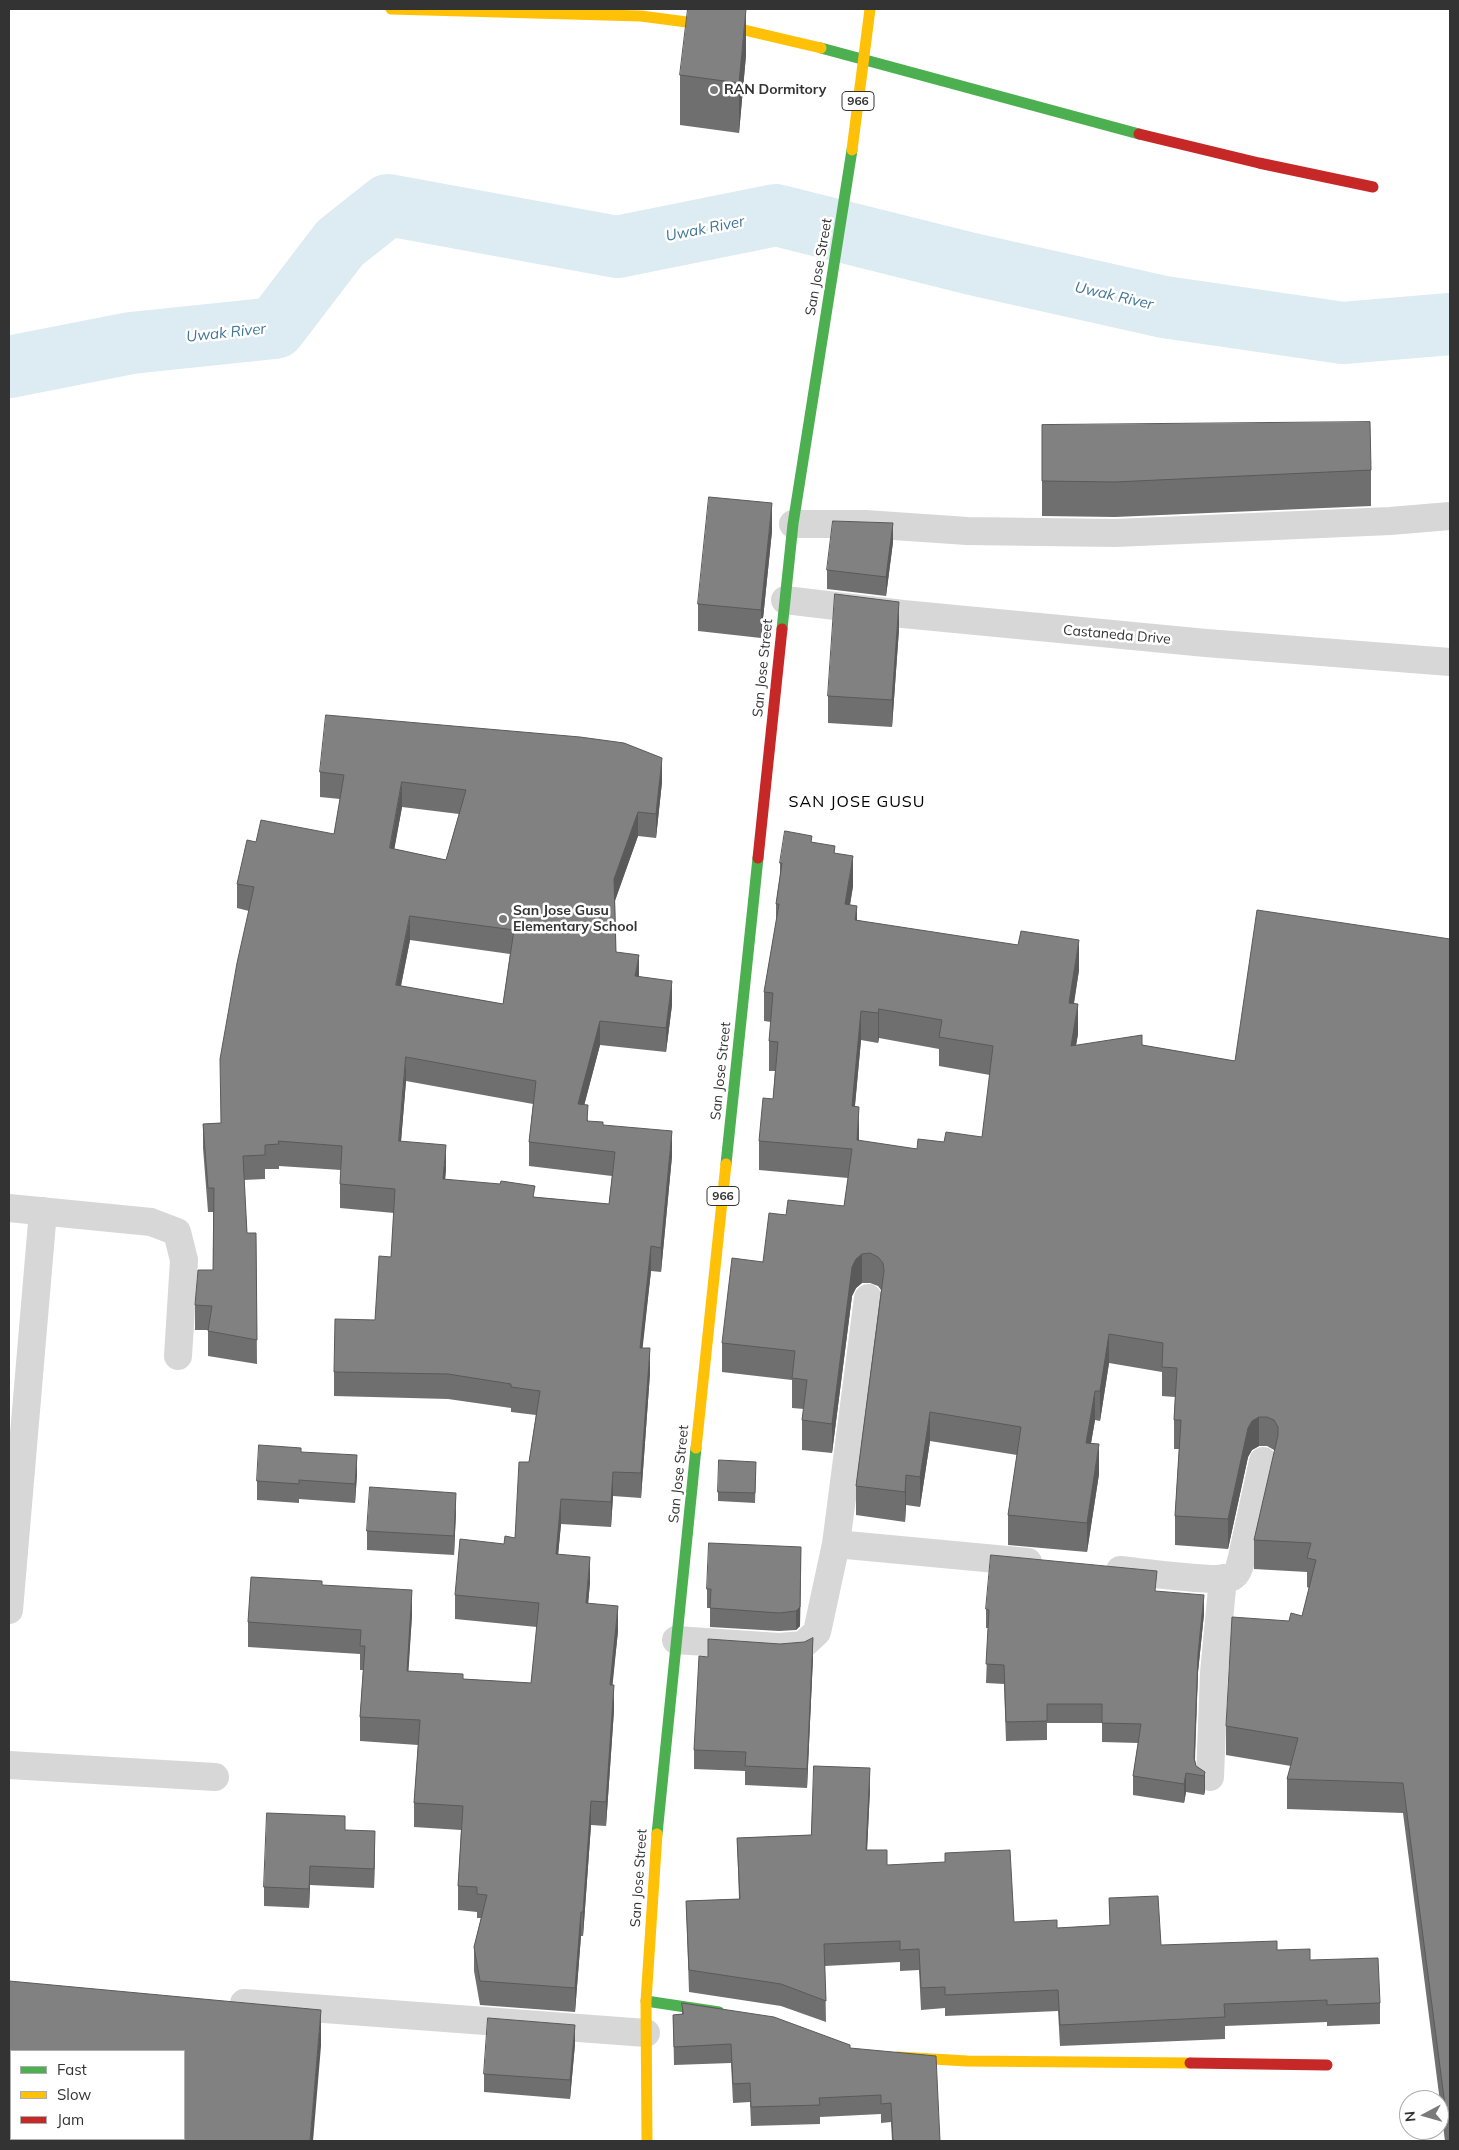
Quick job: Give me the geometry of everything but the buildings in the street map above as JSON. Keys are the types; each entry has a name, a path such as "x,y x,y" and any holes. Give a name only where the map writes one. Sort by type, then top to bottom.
{"main road":[{"path":"391,9 641,16 740,29 863,58 1120,129 1259,164 1373,187"},
{"name":"San Jose Street","path":"648,2141 646,2001 654,1856 676,1640 793,524 847,194 870,9"},
{"path":"646,2001 731,2014"},
{"path":"883,2055 967,2061 1327,2065"}],"street":[{"path":"793,524 864,524 967,531 1114,533 1390,521 1450,516"},
{"name":"Castaneda Drive","path":"785,600 903,614 1196,642 1450,662"},
{"path":"9,1208 151,1222 177,1232 184,1260 178,1356"},
{"path":"9,1610 43,1211"},
{"path":"676,1640 780,1647 803,1645 817,1632 836,1544 868,1298"},
{"path":"1091,1568 1223,1578 1232,1577 1239,1571 1263,1461"},
{"path":"836,1544 1052,1564"},
{"path":"1210,1777 1214,1672 1223,1578"},
{"path":"9,1765 215,1777"},
{"path":"216,2002 646,2033"}],"waterway":[{"name":"Uwak River","path":"9,367 131,343 275,328 340,243 388,205 617,247 776,215 972,264 1164,307 1343,333 1450,324"}],"traffic: fast":[{"path":"821,48 1139,134"},
{"path":"782,629 793,524 852,150"},
{"path":"726,1164 758,858"},
{"path":"657,1834 696,1448"},
{"path":"646,2001 719,2012"}],"traffic: slow":[{"path":"391,9 641,16 740,29 821,48"},
{"path":"852,150 870,9"},
{"path":"696,1448 726,1164"},
{"path":"647,2141 646,2001 657,1834"},
{"path":"898,2057 967,2061 1190,2063"}],"traffic: jam":[{"path":"1139,134 1259,163 1373,187"},
{"path":"758,858 782,629"},
{"path":"1190,2063 1327,2065"}],"place":[{"name":"RAN Dormitory","path":"714,90"},
{"name":"San Jose Gusu Elementary School","path":"503,919"}],"district":[{"name":"SAN JOSE GUSU","path":"857,802"}]}
